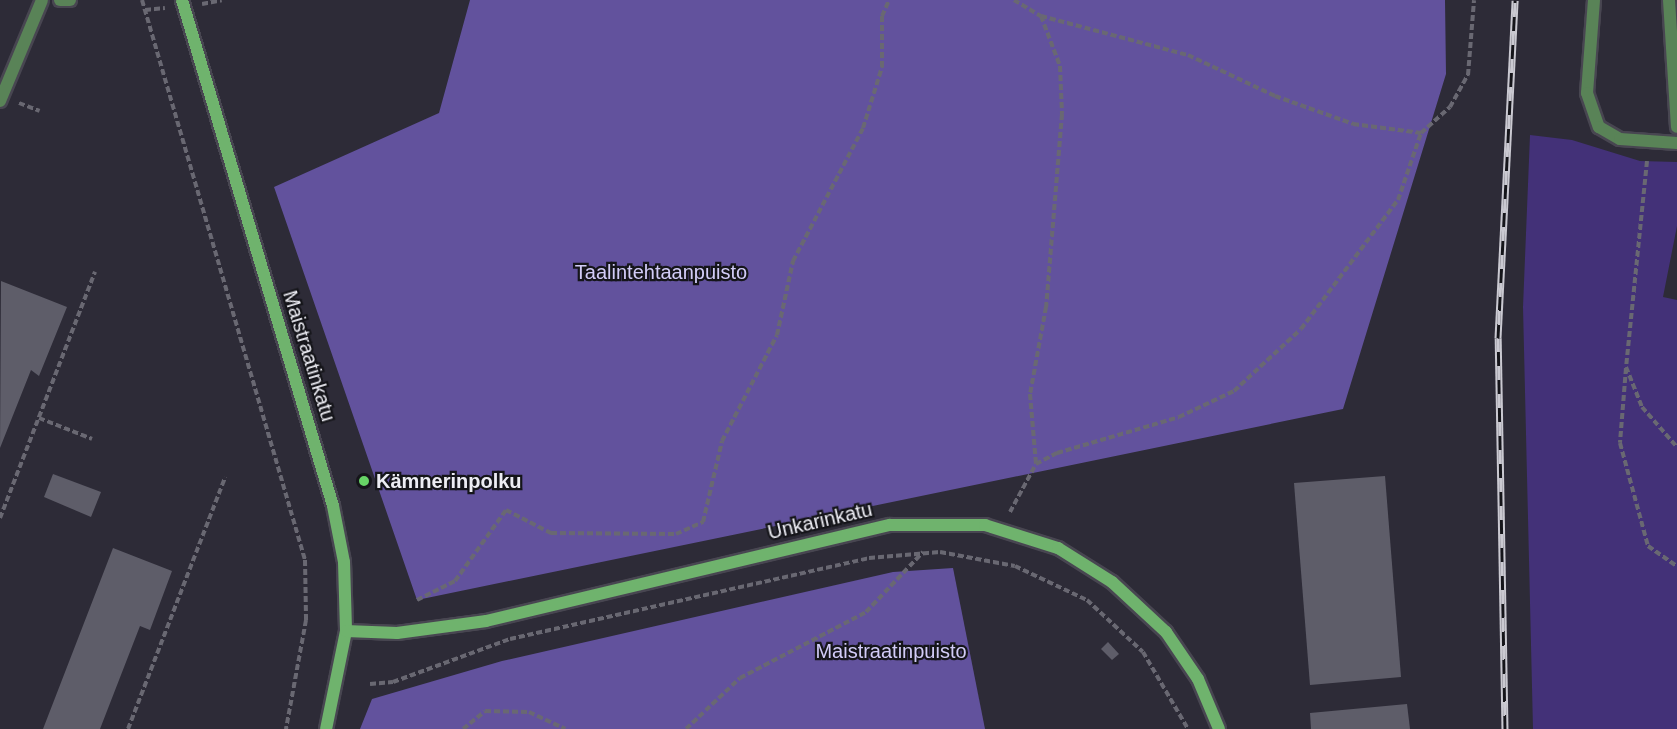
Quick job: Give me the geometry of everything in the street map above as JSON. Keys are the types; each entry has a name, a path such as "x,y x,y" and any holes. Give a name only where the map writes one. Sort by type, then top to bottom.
{"street":[{"path":"0,101 42,0"},
{"path":"60,0 70,0"},
{"name":"Maistraatinkatu","path":"182,0 333,506 348,595 346,632 326,729"},
{"path":"1594,0 1587,93 1599,127 1620,139 1677,143"},
{"path":"1669,0 1677,127"},
{"name":"Unkarinkatu","path":"346,632 397,633 486,621 890,525 954,522 1002,529 1058,548 1092,568 1147,613 1184,657 1219,729"}],"path":[{"path":"142,0 305,560 306,620 286,729"},
{"path":"417,600 455,581 506,510 551,533 676,534 703,522 722,441 777,335 793,261 863,128 882,67 882,16 889,0"},
{"path":"1014,0 1041,16 1188,55 1275,96 1353,124 1421,133"},
{"path":"1036,464 1057,453 1179,417 1234,391 1301,329 1398,200 1421,133 1450,107 1468,75 1474,0"},
{"path":"1002,529 1036,464 1030,393 1046,307 1062,114 1060,66 1041,16"},
{"path":"1650,142 1624,379 1620,443 1648,546 1677,566"},
{"path":"0,518 95,272"},
{"path":"1626,368 1642,407 1677,447"},
{"path":"1624,379 1633,387"},
{"path":"39,418 92,439"},
{"path":"128,729 225,477"},
{"path":"370,684 393,682 510,639 868,558 924,551 1015,566 1087,600 1143,652 1188,729"},
{"path":"686,729 740,678 866,612 924,551"},
{"path":"463,729 485,711 529,712 565,729"}],"shaded area":[{"path":"1530,135 1572,140 1640,161 1677,162 1677,226 1663,297 1677,300 1677,729 1533,729 1523,307"}],"green space":[{"name":"Taalintehtaanpuisto","path":"470,0 1445,0 1446,74 1343,409 417,600 274,187 439,113"},
{"name":"Maistraatinpuisto","path":"953,568 985,729 360,729 372,699 502,661 893,572"}],"building":[{"path":"1,281 67,307 39,376 31,370 0,448"},
{"path":"53,474 101,492 91,517 44,497"},
{"path":"1385,476 1401,677 1310,685 1294,483"},
{"path":"113,548 172,571 150,630 140,626 100,729 43,729"},
{"path":"1108,642 1119,654 1112,660 1101,649"},
{"path":"1407,704 1410,729 1311,729 1310,713"}],"railway":[{"path":"1505,729 1498,338 1515,0"}],"place":[{"name":"Kämnerinpolku","path":"364,481"}]}
